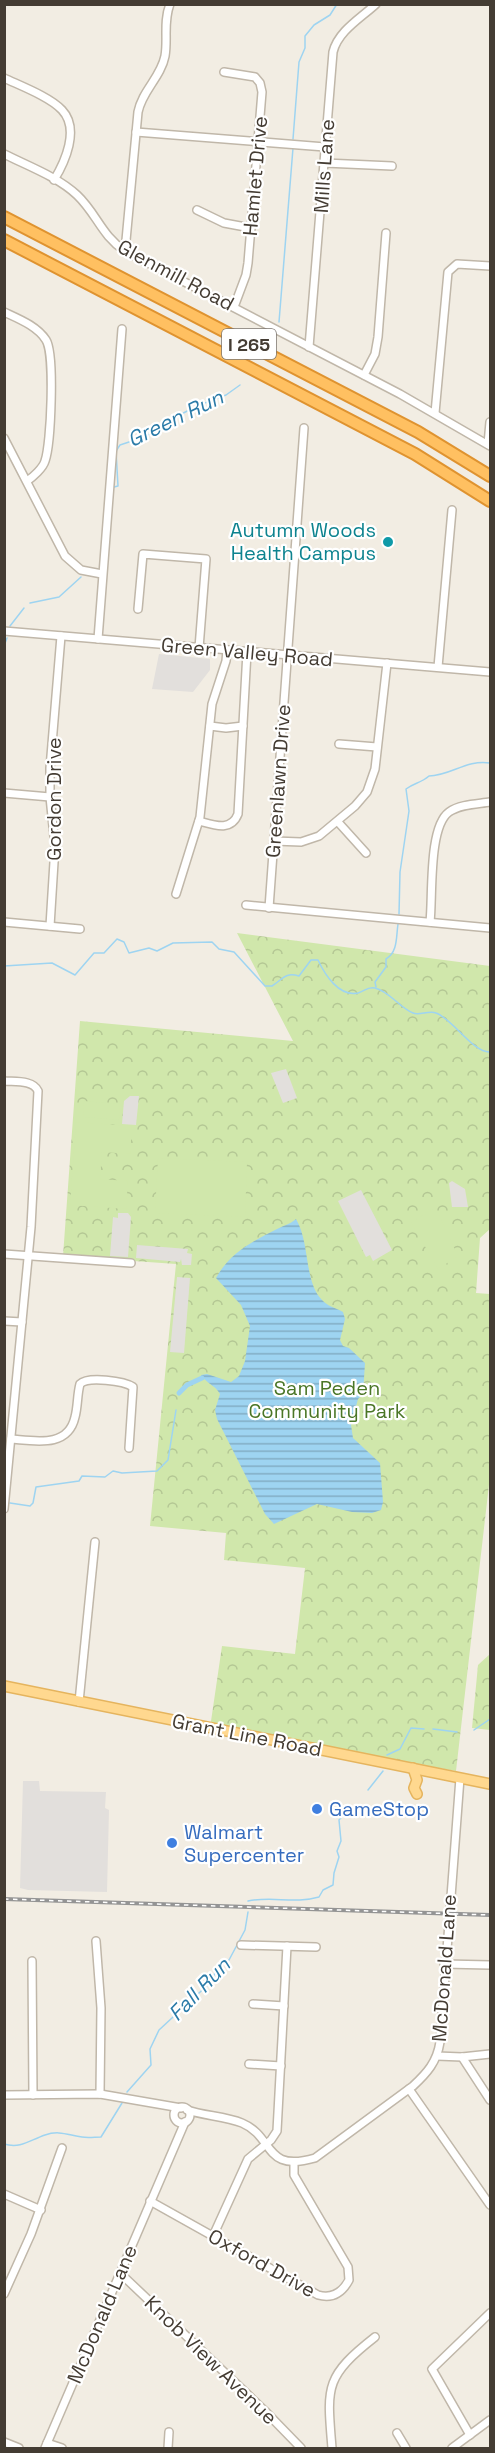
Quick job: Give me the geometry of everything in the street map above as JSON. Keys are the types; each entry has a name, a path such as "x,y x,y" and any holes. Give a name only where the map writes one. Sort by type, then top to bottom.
{"highway":[{"path":"4,209 124,280"},
{"name":"I 265","path":"4,217 418,432 490,476"},
{"name":"I 265","path":"4,240 415,454 490,501"}],"main road":[{"name":"Grant Line Road","path":"4,1686 490,1784"},
{"path":"413,1768 417,1780 414,1790 417,1794"}],"street":[{"path":"125,251 139,106 165,54 165,22 170,4"},
{"name":"Mills Lane","path":"309,347 334,47 345,31 376,4"},
{"name":"Hamlet Drive","path":"224,72 251,75 260,83 262,92 246,275 234,307"},
{"path":"4,78 56,105 66,117 70,134 69,147 54,180"},
{"path":"136,132 325,147"},
{"name":"Glenmill Road","path":"4,154 78,195 105,235 125,251 435,412 489,445"},
{"path":"324,163 392,166"},
{"path":"198,210 224,223 251,228"},
{"path":"364,375 376,349 386,233"},
{"path":"435,412 448,272 457,264 490,266"},
{"path":"4,312 39,332 46,339 51,355 51,392 45,461 27,481"},
{"path":"98,639 122,329"},
{"path":"489,445 490,422"},
{"path":"287,655 304,428"},
{"path":"4,438 69,561 81,570 102,574"},
{"path":"438,668 452,510"},
{"path":"138,609 143,554 206,559 199,648"},
{"name":"Green Valley Road","path":"4,631 490,672"},
{"name":"Gordon Drive","path":"50,926 55,846 50,797 61,636"},
{"path":"176,894 199,821 215,690 223,670 227,650"},
{"path":"199,821 225,826 237,818 247,652"},
{"name":"Greenlawn Drive","path":"270,908 287,655"},
{"path":"274,841 311,840 338,822 360,801 370,786 387,663"},
{"path":"210,726 226,728 243,726"},
{"path":"339,744 377,747"},
{"path":"4,793 50,797"},
{"path":"430,922 435,853 440,824 454,809 490,802"},
{"path":"338,822 366,853"},
{"path":"246,905 490,928"},
{"path":"4,922 80,929"},
{"path":"4,1081 31,1084 36,1086 38,1091 29,1256 4,1509"},
{"path":"4,1254 131,1263"},
{"path":"4,1321 22,1322"},
{"path":"11,1439 50,1441 64,1436 74,1422 80,1384 84,1380 91,1379 127,1384 133,1387 129,1448"},
{"path":"79,1702 95,1542"},
{"name":"McDonald Lane","path":"294,2162 315,2157 409,2089 423,2077 437,2056 440,2042 444,1964 460,1778"},
{"path":"96,1941 101,2008 100,2094"},
{"path":"241,1945 316,1947"},
{"path":"213,2236 248,2159 275,2136 278,2126 286,1946"},
{"path":"32,1961 33,2095"},
{"path":"444,1964 490,1965"},
{"path":"253,2004 284,2006"},
{"path":"437,2056 462,2057 490,2054"},
{"path":"462,2057 490,2100"},
{"path":"249,2064 281,2066"},
{"path":"409,2089 490,2205"},
{"path":"4,2095 100,2094 184,2109 243,2123 253,2129 275,2156 294,2162"},
{"path":"159,2106 175,2119 186,2121 210,2116"},
{"path":"175,2119 175,2112 184,2109"},
{"name":"McDonald Lane","path":"46,2446 189,2114 184,2109"},
{"name":"McDonald Lane","path":"174,2146 175,2119"},
{"path":"4,2294 41,2210 62,2148"},
{"name":"Oxford Drive","path":"150,2200 318,2295 330,2296 341,2291 349,2280 348,2267 294,2175 294,2162"},
{"path":"4,2194 41,2210"},
{"name":"Knob View Avenue","path":"120,2273 301,2448"},
{"path":"470,2435 432,2369 490,2313"},
{"path":"332,2448 328,2398 333,2381 347,2359 375,2337"},
{"path":"452,2448 490,2420"},
{"path":"168,2448 169,2432"},
{"path":"397,2433 406,2448"},
{"path":"4,2442 19,2448"},
{"path":"46,2446 62,2448"}],"green space":[{"name":"Sam Peden Community Park","path":"237,933 490,966 490,1229 480,1238 476,1293 490,1294 490,1476 456,1771 210,1728 222,1646 295,1654 305,1568 224,1560 226,1533 150,1526 176,1264 63,1256 80,1021 293,1041"},
{"path":"84,1101 120,1104 119,1120 83,1117"},
{"path":"76,1122 132,1126 130,1154 102,1152 100,1179 128,1181 126,1209 70,1205"},
{"path":"158,1158 247,1162 245,1217 155,1213"},
{"path":"436,1208 458,1256 438,1269 411,1222"},
{"path":"490,1654 490,1730 472,1728 478,1665"}],"shaded area":[{"path":"159,654 210,659 210,670 193,692 152,689"},
{"path":"286,1069 297,1098 283,1103 271,1073"},
{"path":"130,1096 139,1096 136,1125 122,1124 124,1101"},
{"path":"452,1181 465,1189 468,1207 452,1207 449,1183"},
{"path":"361,1190 392,1250 373,1261 370,1255 366,1257 338,1201"},
{"path":"118,1213 128,1213 131,1217 128,1257 110,1256 113,1217 118,1218"},
{"path":"137,1245 188,1249 187,1253 192,1254 191,1265 182,1265 181,1259 180,1262 136,1258"},
{"path":"177,1277 190,1278 184,1353 170,1352"},
{"path":"23,1781 39,1781 40,1791 106,1792 105,1808 109,1810 107,1892 20,1888"}],"water":[{"path":"296,1219 316,1292 326,1304 343,1312 345,1319 340,1340 343,1346 349,1348 365,1363 363,1394 358,1399 351,1425 353,1438 380,1463 383,1502 381,1510 372,1513 352,1512 317,1504 274,1524 265,1514 217,1419 215,1410 220,1394 201,1375 207,1374 231,1382 239,1376 245,1361 250,1326 241,1305 216,1278 234,1255 257,1239"}],"waterway":[{"name":"Green Run","path":"293,139 299,62 305,48 305,36 314,25 330,15 337,4"},
{"name":"Green Run","path":"279,322 293,148"},
{"name":"Green Run","path":"114,487 118,486 116,451 120,445 147,436 162,424 197,406 226,395 240,385"},
{"name":"Green Run","path":"30,603 59,597 81,577"},
{"name":"Green Run","path":"10,626 24,608"},
{"name":"Green Run","path":"4,646 7,638"},
{"path":"399,914 400,872 409,811 406,789 429,776 474,763 490,763"},
{"path":"376,987 375,982 386,967 386,959 395,948 398,924"},
{"path":"4,966 52,963 75,975 94,953 104,953 117,939 124,942 129,953 149,948 157,951 173,943 212,942 219,949 234,952 265,986 272,986 287,976 299,976 311,960 318,960 334,984 345,992 358,993 375,988 413,1013 436,1013 443,1016 470,1042 483,1051 490,1052"},
{"path":"179,1393 187,1385 202,1378"},
{"path":"10,1503 30,1506 33,1503 36,1487 79,1481 82,1476 105,1477 113,1471 122,1473 157,1471 168,1460 176,1410"},
{"name":"Fall Run","path":"474,1730 490,1719"},
{"name":"Fall Run","path":"387,1755 400,1749 411,1728 424,1729"},
{"name":"Fall Run","path":"433,1729 457,1732"},
{"name":"Fall Run","path":"368,1790 383,1771"},
{"name":"Fall Run","path":"248,1901 310,1899 319,1897 323,1890 333,1885 339,1857 337,1851 341,1841 339,1820 344,1814"},
{"name":"Fall Run","path":"127,2092 151,2065 150,2049 159,2030 212,1981 217,1967 229,1960 245,1930 248,1912"},
{"name":"Fall Run","path":"4,2144 20,2145 55,2133 101,2137 122,2103"}],"railway":[{"path":"4,1899 490,1915"}],"place":[{"name":"Autumn Woods Health Campus","path":"388,542"},
{"name":"GameStop","path":"317,1809"},
{"name":"Walmart Supercenter","path":"172,1843"}]}
